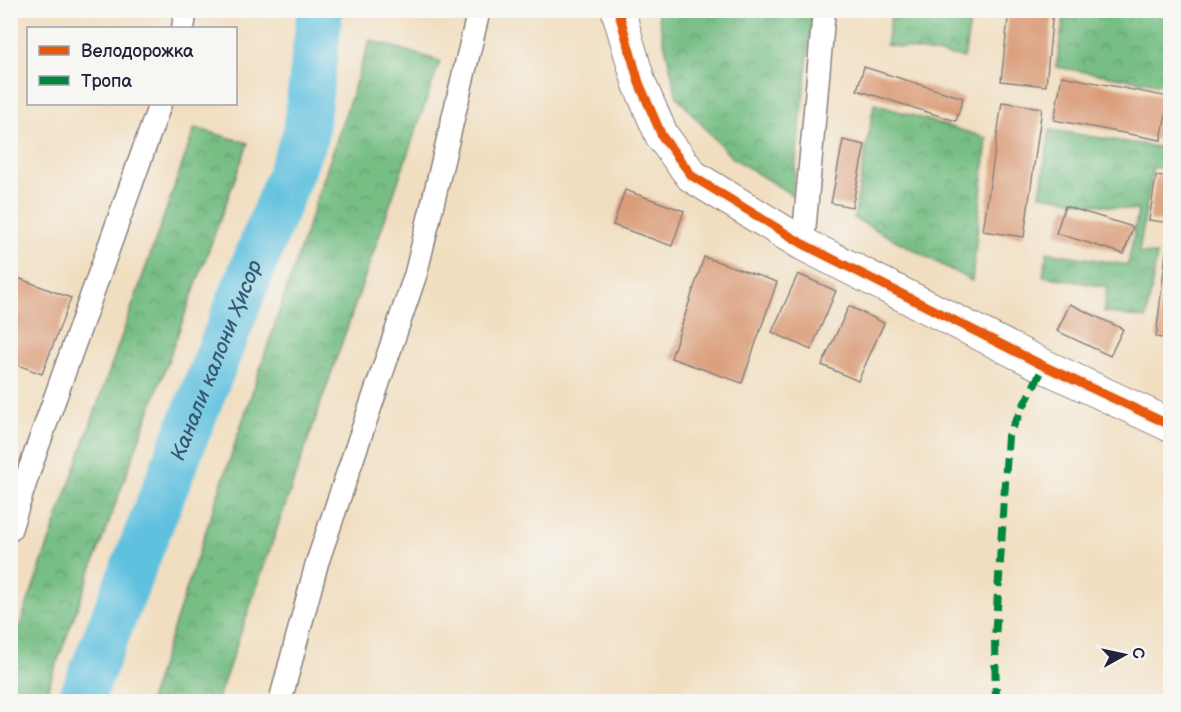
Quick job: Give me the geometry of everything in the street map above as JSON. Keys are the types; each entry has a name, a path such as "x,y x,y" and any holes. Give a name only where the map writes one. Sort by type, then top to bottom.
{"street":[{"path":"618,10 639,83 662,135 692,176 803,244 1044,366 1170,425"}],"lane":[{"path":"183,27 186,10"},
{"path":"280,702 317,563 416,273 479,10"},
{"path":"803,244 824,10"},
{"path":"10,530 160,105"}],"green space":[{"path":"657,11 813,11 792,195 731,157 677,97"},
{"path":"892,11 972,11 964,58 886,45"},
{"path":"1065,11 1170,11 1164,63 1170,65 1170,86 1056,67"},
{"path":"370,40 440,61 217,701 149,701"},
{"path":"874,104 987,138 972,281 854,218"},
{"path":"195,128 248,143 43,701 11,701 11,650"},
{"path":"1050,130 1170,149 1170,169 1153,167 1139,252 1157,255 1146,319 1104,312 1107,287 1043,276 1047,252 1128,265 1138,211 1040,195"}],"building":[{"path":"1009,10 1053,10 1046,86 1001,81"},
{"path":"864,67 963,98 956,121 857,90"},
{"path":"1062,76 1169,97 1161,140 1054,120"},
{"path":"1002,102 1042,108 1024,237 983,231"},
{"path":"843,140 865,145 852,207 831,203"},
{"path":"1156,176 1170,178 1170,223 1149,220"},
{"path":"625,190 684,211 672,246 613,225"},
{"path":"1065,206 1133,227 1124,254 1056,233"},
{"path":"1166,252 1170,253 1170,339 1156,337"},
{"path":"704,257 777,282 742,383 671,358"},
{"path":"798,274 836,291 811,350 772,332"},
{"path":"10,275 71,298 42,374 10,362"},
{"path":"1070,304 1123,329 1110,356 1057,331"},
{"path":"849,306 884,323 858,381 822,365"}],"waterway":[{"name":"Канали калони Ҳисор","path":"80,702 305,136 320,10"}],"marked path":[{"path":"996,702 995,640 1008,436 1044,366"}],"cycle path":[{"path":"618,10 639,83 662,136 692,176 803,244 1044,366 1170,425"}]}
